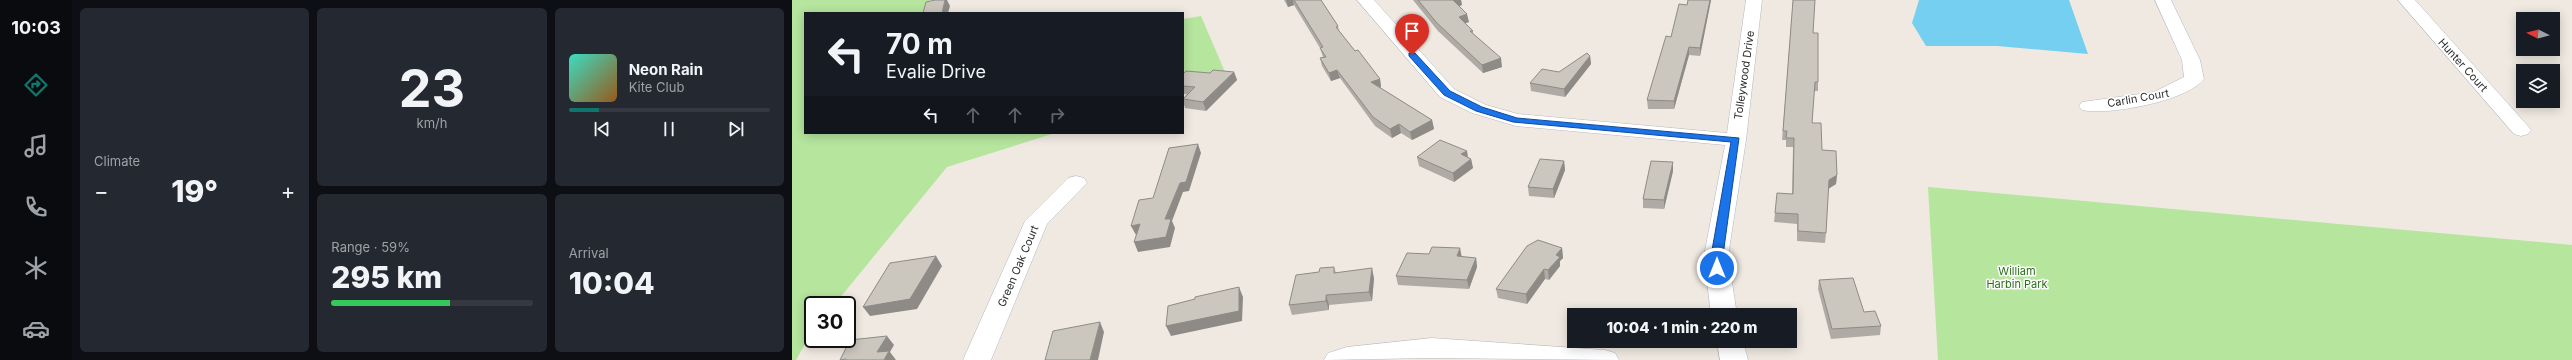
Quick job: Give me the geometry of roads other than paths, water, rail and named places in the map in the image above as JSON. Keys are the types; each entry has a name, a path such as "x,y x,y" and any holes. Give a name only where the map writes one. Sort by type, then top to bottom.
{"street":[{"path":"1365,0 1447,93 1479,109 1516,120 1736,140"},
{"name":"Tolleywood Drive","path":"1723,308 1716,256 1736,140 1754,0"},
{"name":"Carlin Court","path":"2089,106 2162,96 2182,89 2194,79 2191,60 2163,0"},
{"name":"Hunter Court","path":"2406,0 2521,130"},
{"name":"Green Oak Court","path":"977,360 1037,221 1076,183"},
{"path":"1338,360 1347,357 1432,348 1605,360"},
{"path":"1731,348 1734,360"}],"water":[{"path":"1919,0 2069,0 2088,54 1997,46 1926,46 1912,23"}],"park label":[{"name":"William Harbin Park","path":"2017,277"}]}
